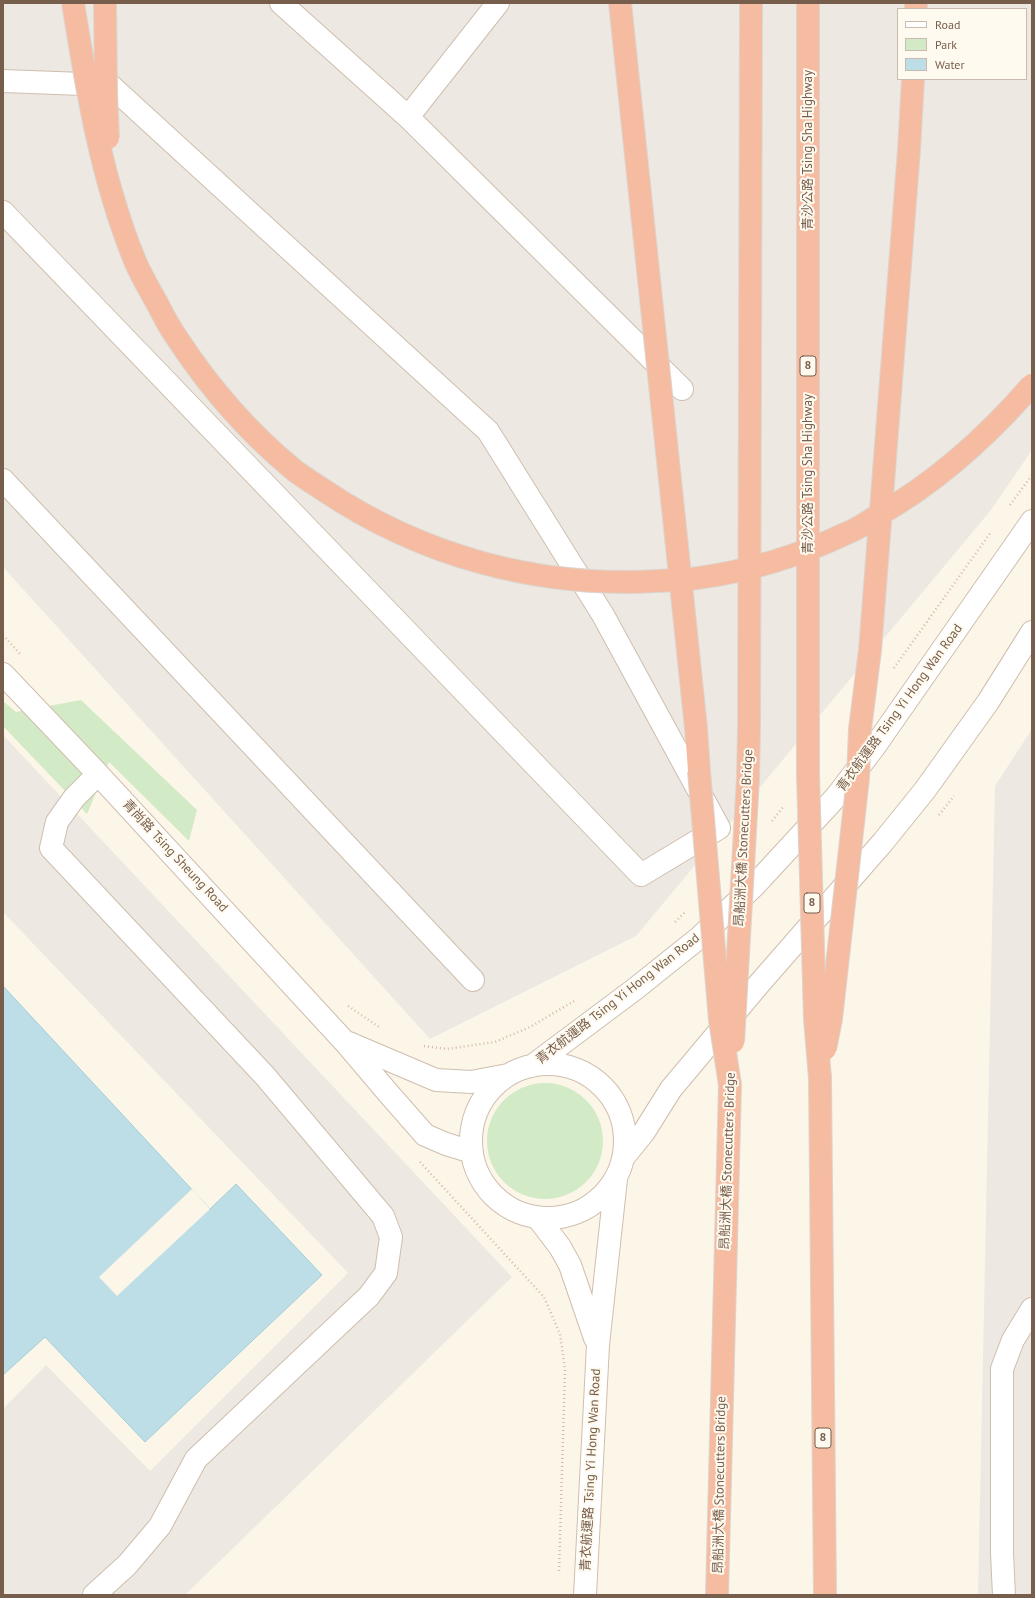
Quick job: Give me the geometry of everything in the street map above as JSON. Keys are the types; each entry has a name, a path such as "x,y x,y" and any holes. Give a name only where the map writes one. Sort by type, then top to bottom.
{"highway":[{"path":"73,3 87,92 111,195 136,263 175,336 209,384 253,432 296,471 350,508 405,536 457,557 515,572 593,582 697,578 742,569 794,554 849,532 899,504 940,474 986,435 1032,385"},
{"path":"105,3 106,93 111,195"},
{"path":"620,3 673,521 696,728 720,1020 730,1086"},
{"name":"昂船洲大橋 Stonecutters Bridge","path":"717,1595 730,1086 748,778 751,3"},
{"name":"青沙公路 Tsing Sha Highway","path":"808,3 808,774 815,1012 820,1078"},
{"path":"820,1078 831,1019 858,778 860,728 870,642 913,80"},
{"name":"8","path":"820,1078 825,1595"}],"street":[{"path":"281,3 408,117 682,389"},
{"path":"408,117 498,3"},
{"path":"3,81 110,85 488,431 603,615 719,828 641,875 3,212"},
{"path":"3,480 473,980"},
{"name":"青衣航運路 Tsing Yi Hong Wan Road","path":"532,1066 636,989 700,937 754,886 830,802 875,746 1032,521"},
{"path":"623,1158 644,1132 671,1089 759,984 883,842 925,790 988,702 1032,632"},
{"name":"青尚路 Tsing Sheung Road","path":"3,674 98,774 344,1040 425,1135 446,1144 472,1152"},
{"path":"94,1595 127,1565 160,1526 196,1459 369,1296 386,1273 391,1237 383,1216 265,1076 51,848 57,822 74,798 98,774"},
{"name":"青尚路 Tsing Sheung Road","path":"344,1040 436,1080 470,1082 509,1075"},
{"path":"554,1065 575,1069 594,1080 610,1095 620,1115 625,1136 623,1158 616,1178 602,1197 583,1210 561,1218 538,1218 519,1213 501,1203 487,1188 477,1171 472,1152 472,1129 479,1108 491,1089 509,1075 520,1069 532,1066 554,1065"},
{"name":"青衣航運路 Tsing Yi Hong Wan Road","path":"585,1595 598,1344 616,1178"},
{"name":"青衣航運路 Tsing Yi Hong Wan Road","path":"538,1218 560,1247 570,1266 598,1344"},
{"path":"1004,1595 1002,1545 1002,1369 1013,1340 1032,1309"}],"path":[{"path":"1009,506 1032,475"},
{"path":"891,672 996,526"},
{"path":"3,635 25,658"},
{"path":"771,822 785,804"},
{"path":"672,925 689,908"},
{"path":"343,1000 348,1006 380,1027"},
{"path":"419,1046 447,1049 495,1042 530,1026 576,1000"},
{"path":"416,1157 544,1297 560,1334 565,1369 559,1579"}],"shaded area":[{"path":"3,3 1032,3 1032,450 991,510 636,936 430,1039 3,567"},
{"path":"1032,729 1032,1595 978,1595 995,786"},
{"path":"3,735 512,1277 185,1595 3,1595 3,1409 46,1365 150,1471 348,1273 3,912"}],"green space":[{"path":"81,700 197,810 189,841 109,762 87,814 3,726 3,701 16,712"},
{"path":"545,1083 567,1087 586,1100 599,1119 603,1141 599,1163 586,1182 567,1195 545,1199 523,1195 504,1182 491,1163 487,1141 491,1119 504,1100 523,1087"}],"water":[{"path":"3,986 210,1209 236,1184 322,1275 145,1442 45,1337 3,1375"}],"pier":[{"path":"192,1189 210,1209 117,1296 99,1277"}]}
